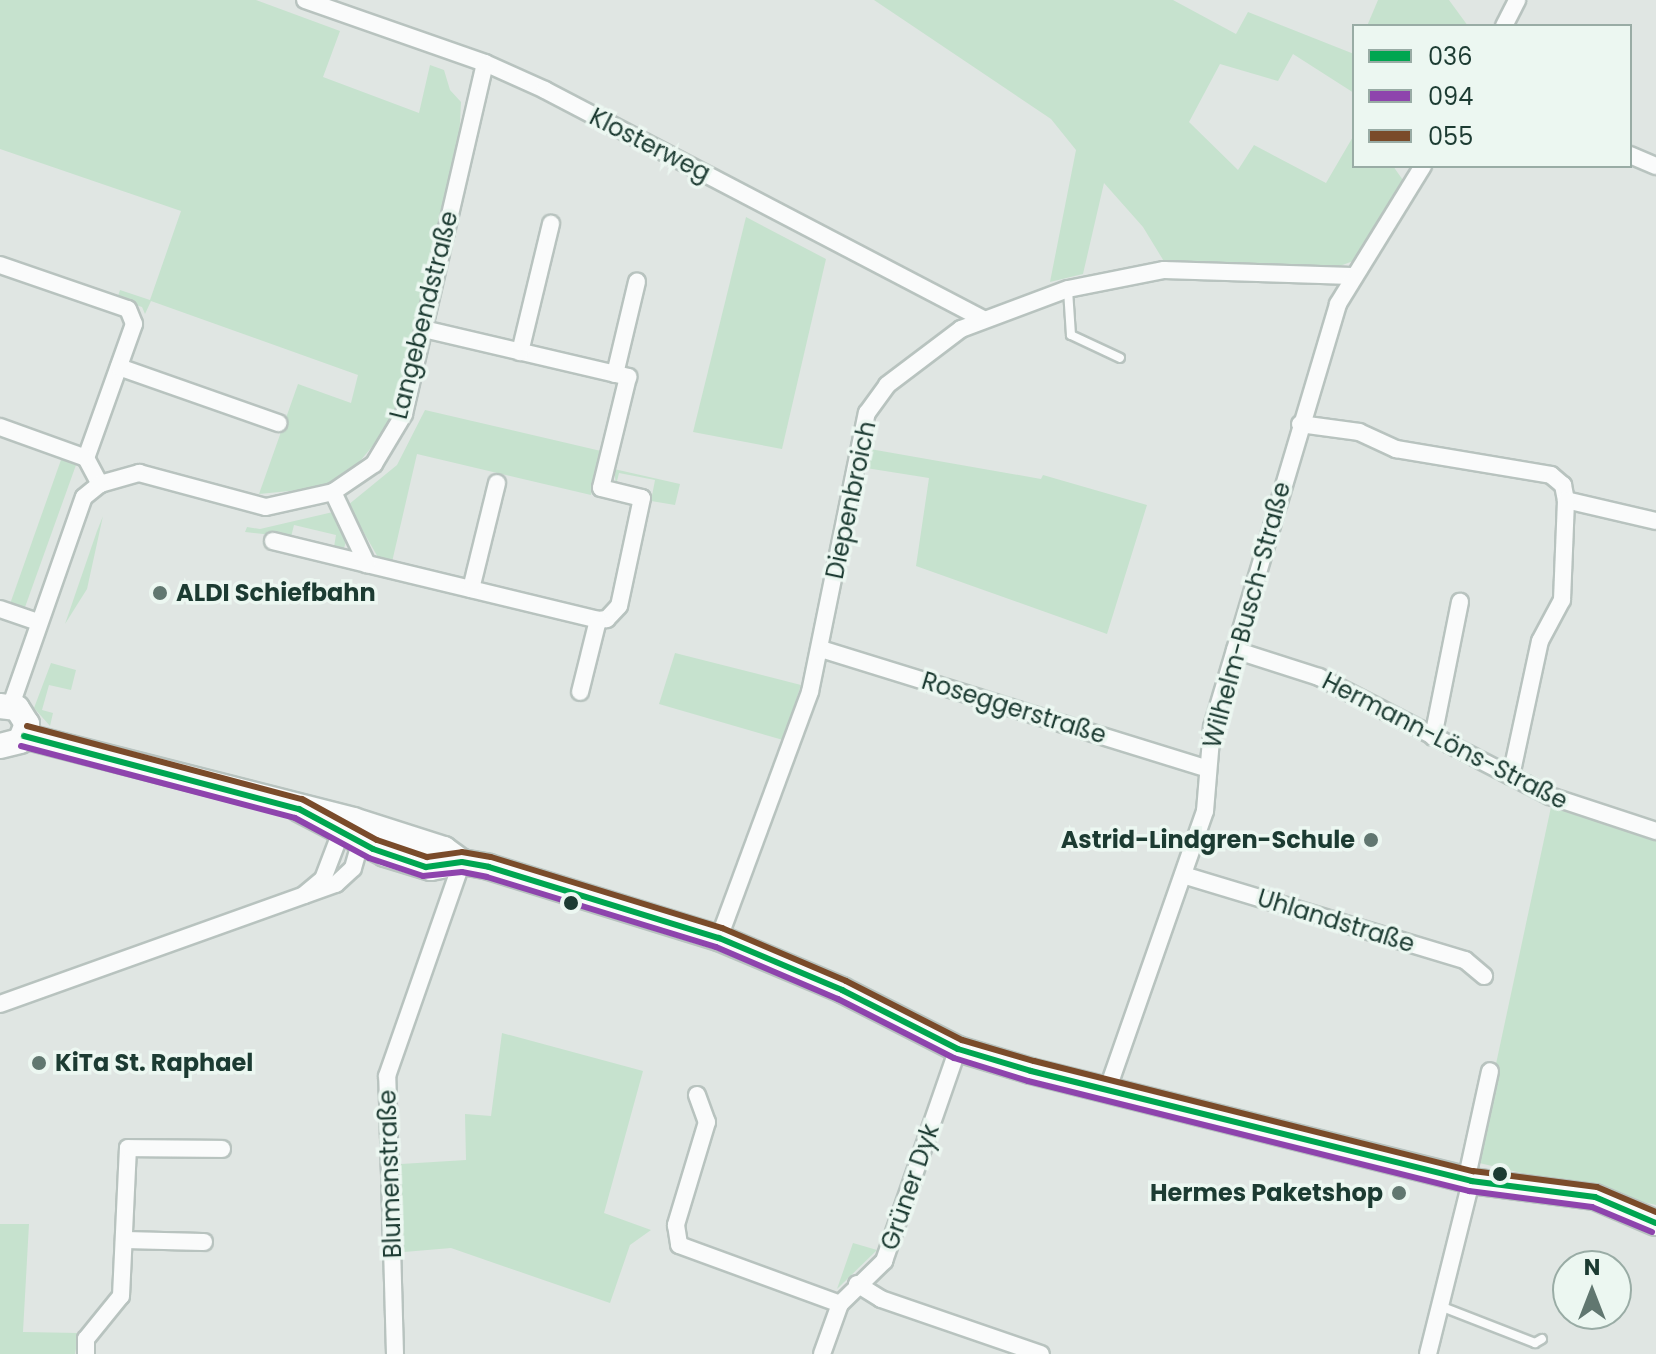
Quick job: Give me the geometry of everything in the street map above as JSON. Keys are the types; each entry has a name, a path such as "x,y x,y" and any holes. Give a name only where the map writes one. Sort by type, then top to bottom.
{"street":[{"name":"Klosterweg","path":"305,0 485,63 982,318"},
{"path":"1505,24 1517,0"},
{"name":"Langebendstraße","path":"100,484 139,473 266,507 333,492 374,464 404,414 485,63"},
{"path":"1632,156 1656,166"},
{"path":"1352,276 1422,168"},
{"path":"520,352 551,224"},
{"path":"0,265 128,309 134,324 86,458"},
{"name":"Diepenbroich","path":"719,938 795,738 821,649 867,413 887,385 982,318 1068,289 1164,270 1352,276"},
{"name":"Wilhelm-Busch-Straße","path":"1107,1091 1205,811 1206,768 1212,727 1300,424 1352,276"},
{"path":"615,374 637,282"},
{"path":"273,541 598,620 607,619 619,606 642,498 601,488 628,377 424,329"},
{"path":"119,367 278,423"},
{"path":"1300,424 1359,432 1396,449 1551,475 1563,485 1566,500 1562,600 1540,641 1511,776"},
{"path":"0,427 86,458 100,484 84,497 5,705 25,717 24,736 15,745 0,746"},
{"path":"471,589 497,483"},
{"path":"333,492 367,564"},
{"path":"1566,500 1656,521"},
{"path":"1433,737 1460,602"},
{"path":"0,609 38,622"},
{"path":"580,692 598,620"},
{"name":"Roseggerstraße","path":"821,649 1206,768"},
{"name":"Hermann-Löns-Straße","path":"1235,650 1319,677 1433,737 1582,809 1656,831"},
{"path":"24,736 444,849 462,862 719,938 842,990 958,1049 1107,1091 1471,1181 1522,1191 1548,1189 1595,1197 1656,1224"},
{"path":"346,825 363,844 431,868 462,862"},
{"path":"304,895 323,879 346,825"},
{"path":"0,1004 344,879 363,844"},
{"name":"Blumenstraße","path":"395,1354 387,1076 462,862"},
{"name":"Uhlandstraße","path":"1183,875 1465,960 1484,976"},
{"name":"Grüner Dyk","path":"822,1354 840,1304 857,1284 884,1261 958,1049"},
{"path":"1428,1354 1471,1181 1468,1172 1490,1071"},
{"path":"697,1095 707,1122 676,1225 679,1245 840,1304"},
{"path":"86,1354 86,1339 121,1296 128,1148 222,1149"},
{"path":"124,1240 204,1242"},
{"path":"857,1284 881,1299 1041,1354"}],"lane":[{"path":"1068,289 1071,335 1120,358"},
{"path":"1439,1306 1535,1343 1542,1339"}],"green space":[{"path":"0,0 256,0 340,31 323,77 419,113 430,65 444,70 450,90 461,102 459,142 399,398 390,425 351,472 320,488 259,494 298,384 351,403 358,375 151,301 145,314 142,307 117,299 120,290 150,300 181,211 0,149"},
{"path":"874,0 1173,0 1236,34 1248,12 1352,53 1352,92 1293,54 1278,81 1220,64 1189,122 1238,170 1254,145 1326,183 1352,138 1352,168 1394,168 1405,183 1356,260 1337,267 1165,263 1143,227 1104,183 1083,274 1050,282 1076,150 1051,119"},
{"path":"1378,0 1449,0 1467,24 1368,24"},
{"path":"746,217 826,259 782,449 693,432"},
{"path":"425,410 601,451 591,495 417,454 392,562 379,559 348,505 397,465"},
{"path":"870,449 1041,479 1043,475 1147,505 1107,634 916,566 929,478 866,468"},
{"path":"62,457 76,465 24,610 10,604"},
{"path":"614,469 680,484 675,505 651,501 655,480 619,473 616,485"},
{"path":"333,512 347,539 344,548 334,547 336,535 294,525 291,537 245,532 247,527 260,529"},
{"path":"103,516 87,589 65,624 97,531"},
{"path":"675,653 801,685 783,740 659,704"},
{"path":"51,663 76,670 71,690 49,685 42,710 53,713 50,726 34,708"},
{"path":"1551,807 1656,841 1656,1205 1475,1162"},
{"path":"502,1033 643,1071 604,1213 651,1230 630,1245 610,1303 451,1248 404,1252 401,1164 466,1160 465,1114 491,1116"},
{"path":"0,1224 29,1224 23,1332 79,1333 75,1354 0,1354"},
{"path":"853,1243 877,1250 837,1289"}],"transit line":[{"name":"055","path":"27,726 302,799 377,840 427,857 462,852 491,857 722,928 846,981 962,1040 1034,1061 1473,1171 1597,1187 1656,1212"},
{"name":"036","path":"24,736 299,809 373,849 426,867 462,862 489,867 719,938 842,990 958,1049 1031,1071 1471,1181 1595,1197 1656,1223"},
{"name":"094","path":"21,746 295,818 369,858 423,876 462,872 487,877 716,947 838,999 954,1058 1028,1081 1469,1191 1592,1207 1652,1232"}],"place":[{"name":"ALDI Schiefbahn","path":"160,593"},
{"name":"Astrid-Lindgren-Schule","path":"1371,840"},
{"name":"KiTa St. Raphael","path":"39,1063"},
{"name":"Hermes Paketshop","path":"1399,1193"}]}
